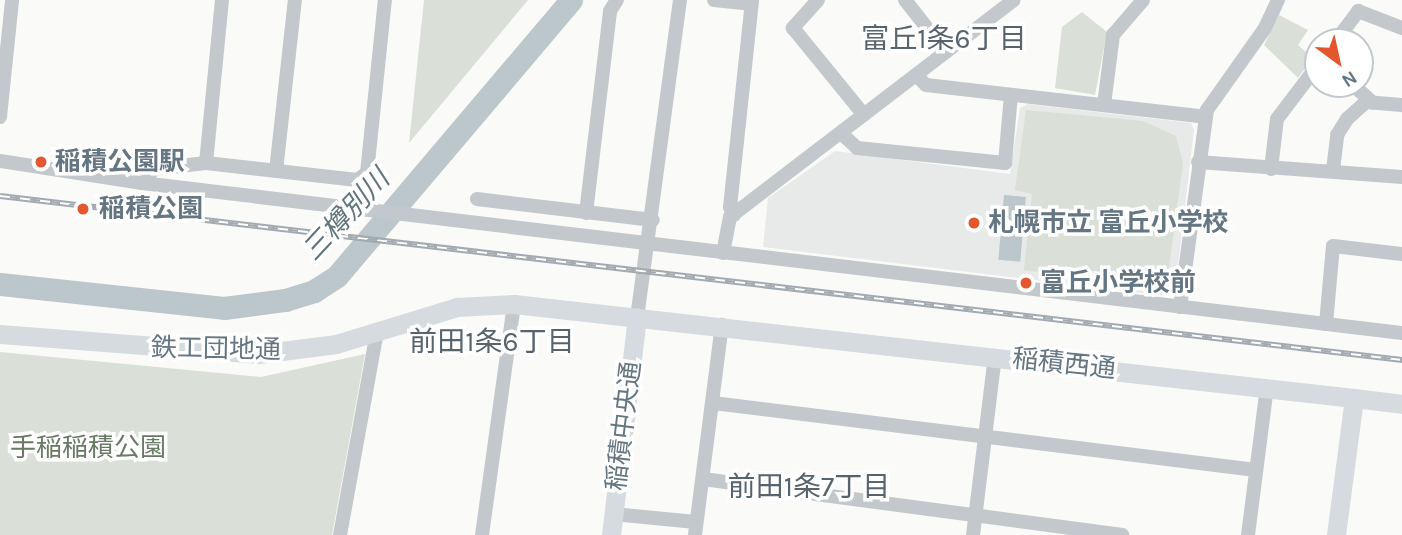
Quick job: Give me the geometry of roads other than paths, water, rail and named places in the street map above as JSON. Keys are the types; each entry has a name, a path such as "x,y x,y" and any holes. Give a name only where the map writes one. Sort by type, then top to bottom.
{"street":[{"path":"0,117 12,0"},
{"path":"206,163 222,0"},
{"path":"276,171 295,0"},
{"path":"142,183 154,169 206,163 357,180 367,173 384,0"},
{"path":"586,213 610,11 617,0"},
{"path":"637,318 645,244 653,220 680,0"},
{"path":"714,0 751,2 730,207 734,215"},
{"path":"818,0 793,28 863,115"},
{"path":"905,0 946,52"},
{"path":"723,253 727,226 734,215 1014,0"},
{"path":"1104,105 1113,35 1143,0"},
{"path":"1180,307 1205,117 1265,28 1278,0"},
{"path":"1345,28 1358,11 1402,28"},
{"path":"916,75 926,85 1205,117"},
{"path":"1271,169 1277,119 1304,83"},
{"path":"841,133 857,148 1005,163 1012,94"},
{"path":"1367,98 1373,103"},
{"path":"1333,170 1337,135 1366,102 1402,105"},
{"path":"0,161 142,183 1402,333"},
{"path":"1198,162 1402,177"},
{"path":"477,199 653,220"},
{"path":"1326,324 1333,246 1402,254"},
{"path":"482,535 514,304"},
{"name":"鉄工団地通","path":"0,334 258,354 336,344 457,307 514,304 637,318"},
{"name":"稲積西通","path":"637,318 722,325 1402,404"},
{"name":"稲積中央通","path":"611,535 637,318"},
{"path":"613,514 695,528 722,325"},
{"path":"340,535 377,332"},
{"path":"973,535 995,356"},
{"path":"1248,535 1267,387"},
{"path":"1336,535 1354,398"},
{"path":"713,403 1256,470"},
{"path":"703,479 1122,535"}],"waterway":[{"name":"三樽別川","path":"0,284 224,308 285,300 314,291 337,276 571,0"}],"railway":[{"path":"0,196 1402,360"}],"place":[{"name":"稲積公園駅","path":"41,162"},
{"name":"稲積公園","path":"83,209"},
{"name":"札幌市立 富丘小学校","path":"974,223"},
{"name":"富丘小学校前","path":"1026,283"}],"district":[{"name":"富丘1条6丁目","path":"944,39"},
{"name":"前田1条6丁目","path":"492,342"},
{"name":"前田1条7丁目","path":"809,487"}],"park label":[{"name":"手稲稲積公園","path":"88,448"}]}
